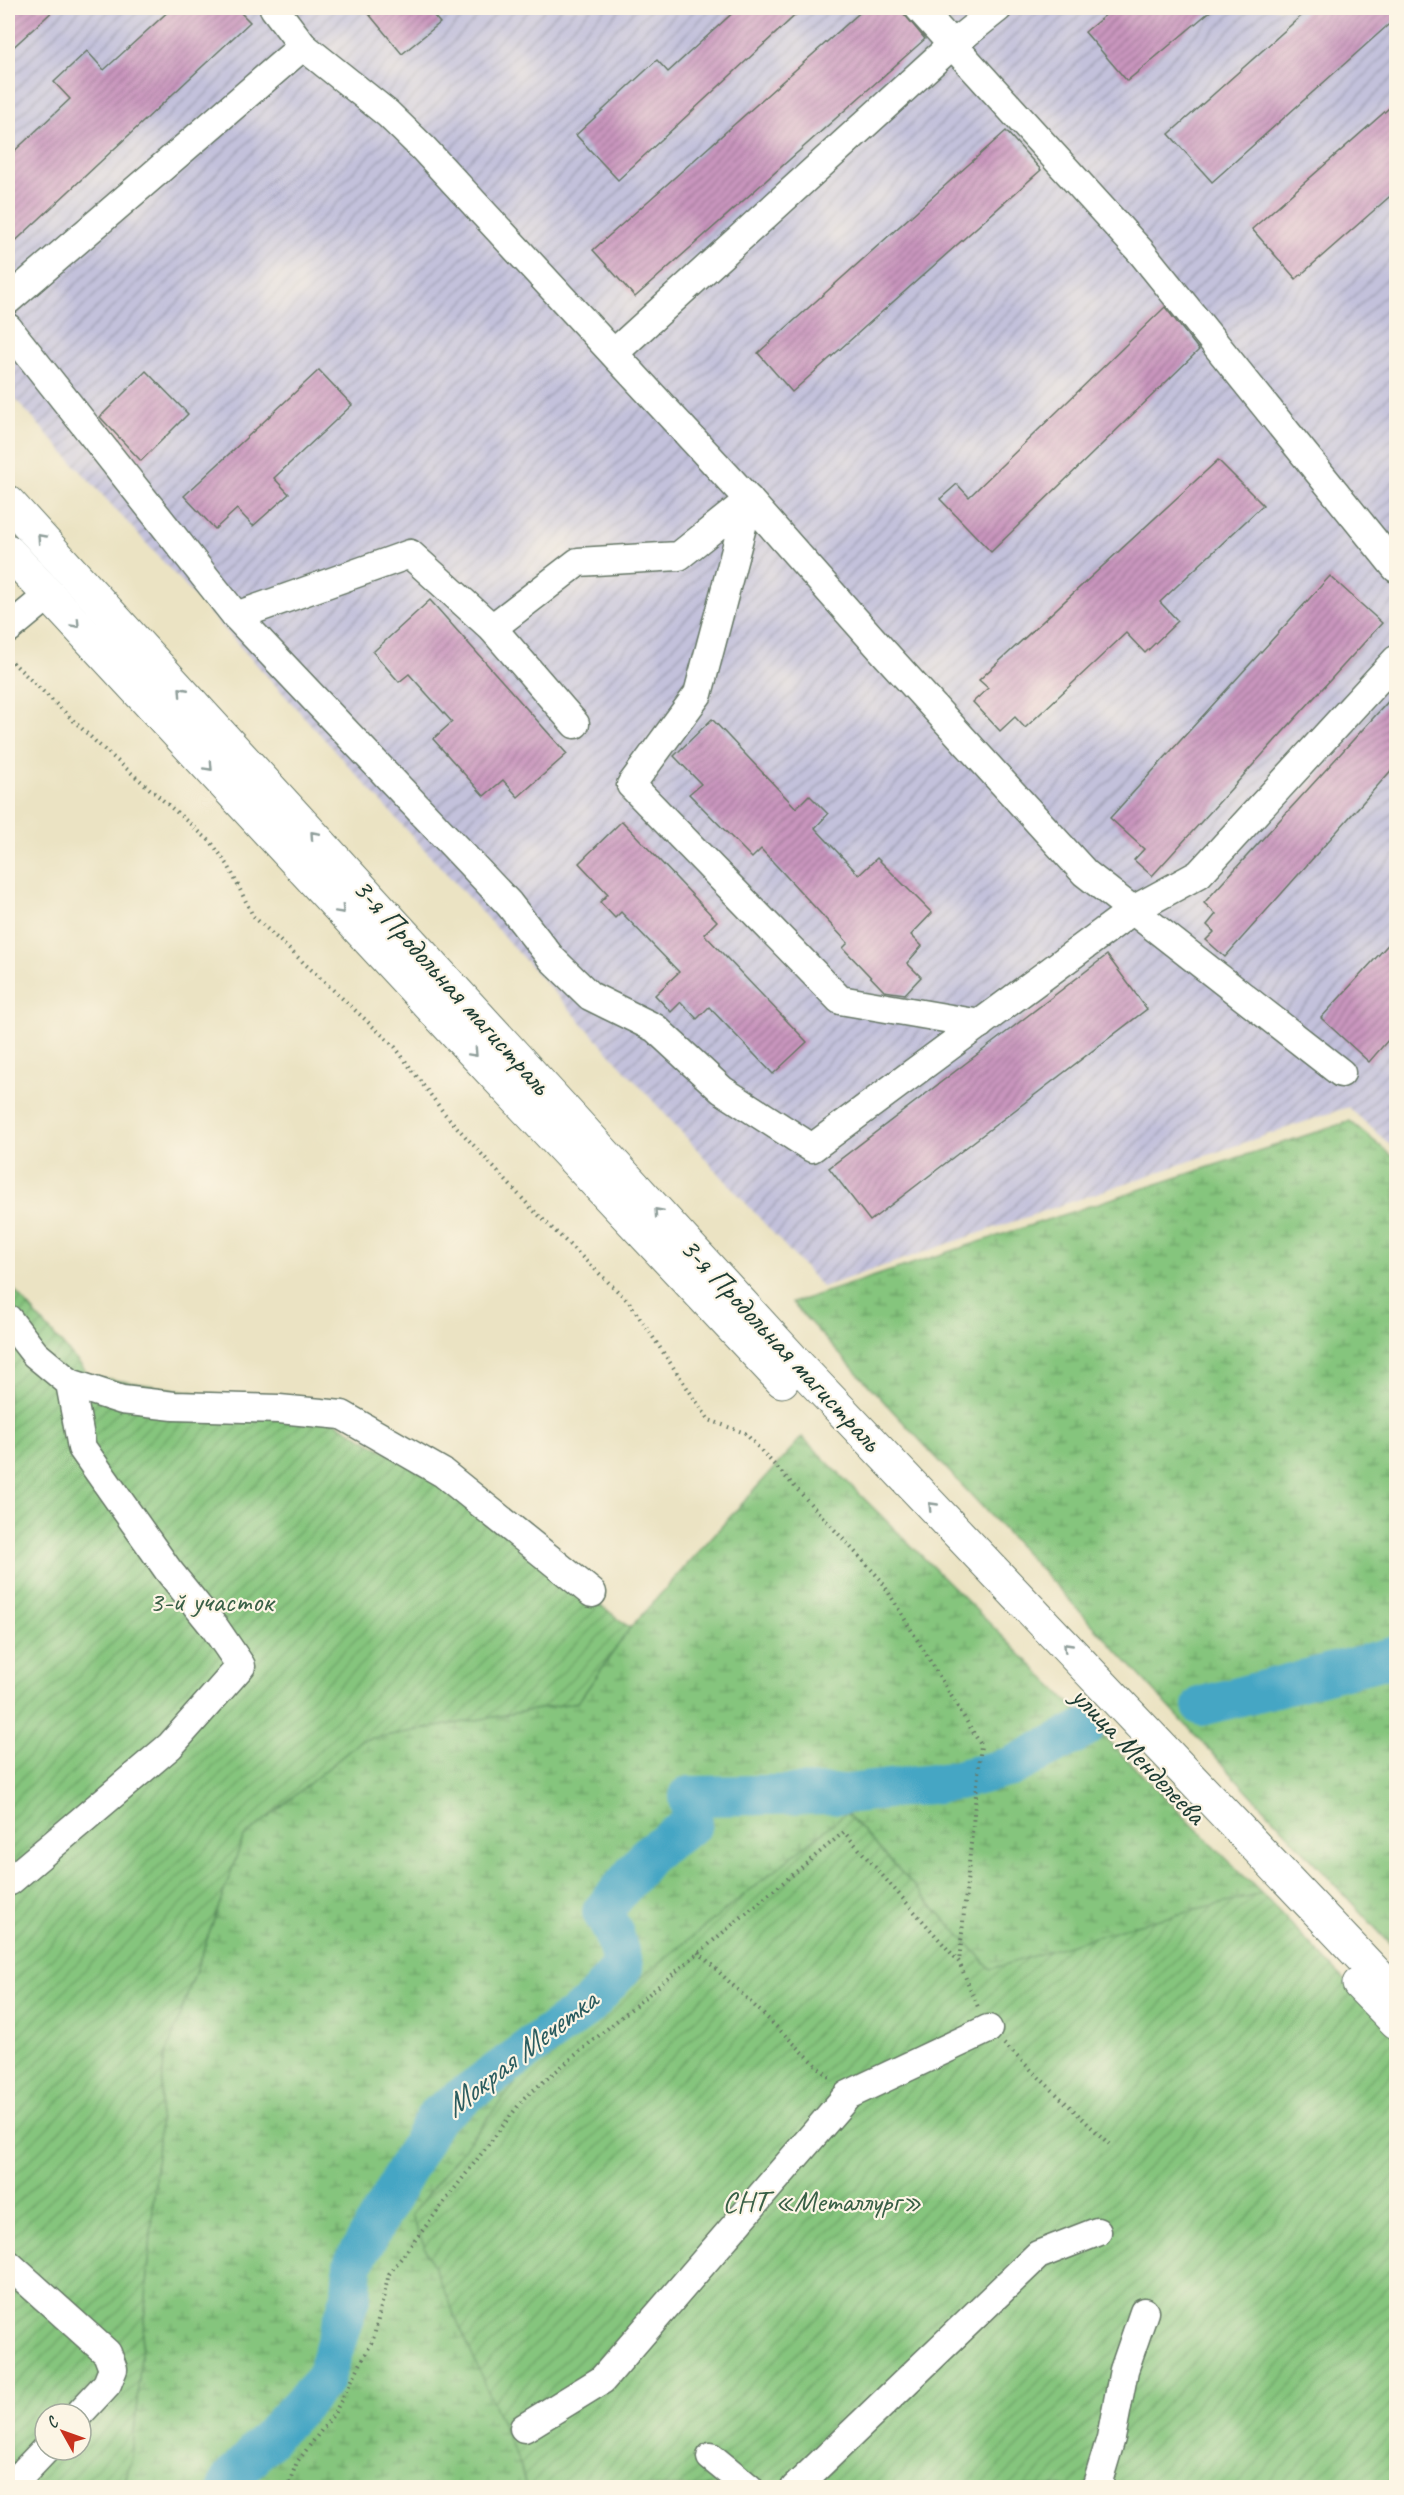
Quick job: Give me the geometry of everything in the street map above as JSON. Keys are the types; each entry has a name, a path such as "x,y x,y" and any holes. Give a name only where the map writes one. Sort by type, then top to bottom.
{"highway":[{"name":"3-я Продольная магистраль","path":"8,502 798,1365 890,1478"},
{"name":"3-я Продольная магистраль","path":"8,551 478,1057 890,1478"},
{"name":"улица Менделеева","path":"890,1478 1396,1994"},
{"name":"улица Менделеева","path":"890,1478 1396,2022"}],"street":[{"path":"919,8 1142,253 1396,568"},
{"path":"614,353 953,44 998,8"},
{"path":"286,12 303,46 388,114 424,149 749,500 1086,873 1341,1073"},
{"path":"8,300 303,46"},
{"path":"8,328 236,616 509,904 552,959 590,996 655,1028 722,1090 812,1149 1133,910 1198,874 1396,660"},
{"path":"492,628 578,562 679,556 749,500"},
{"path":"749,500 699,694 631,785 840,1000 980,1023"},
{"path":"236,616 410,554 492,628 575,724"},
{"path":"8,629 49,595"},
{"path":"8,1319 35,1354 70,1383 122,1400 174,1406 279,1409 342,1415 443,1473 591,1593"},
{"path":"9,1879 170,1746 241,1666 215,1628 168,1570 82,1448 70,1383"},
{"path":"524,2428 602,2380 848,2095 988,2029"},
{"path":"795,2487 1038,2255 1097,2232"},
{"path":"8,2264 107,2354 114,2369 107,2384 90,2402"},
{"path":"1096,2487 1111,2438 1124,2370 1143,2312"},
{"path":"711,2457 749,2487"},
{"path":"12,2476 33,2459"}],"path":[{"path":"8,658 98,744 211,842 228,865 253,916 395,1047 444,1113 530,1207 629,1302 710,1420 744,1433 881,1580 981,1744 960,1962"},
{"path":"287,2487 297,2462 334,2414 373,2340 389,2274 525,2097 844,1832 960,1962 988,2029 1109,2144"},
{"path":"698,1952 848,2095"}],"shaded area":[{"path":"8,8 1396,8 1396,1150 1348,1107 822,1287 8,391"}],"green space":[{"path":"1350,1121 1396,1159 1396,1950 792,1303"},
{"name":"3-й участок","path":"8,1283 90,1376 319,1412 460,1496 630,1628 578,1702 362,1740 243,1838 164,2060 132,2457 123,2487 8,2487"},
{"path":"802,1437 1262,1894 991,1969 846,1813 521,2467 526,2487 123,2488 132,2457 164,2060 243,1838 362,1740 578,1702 630,1628"},
{"name":"СНТ «Металлург»","path":"846,1813 991,1969 1127,1927 1262,1894 1396,2033 1396,2487 526,2487 521,2467 411,2215 525,2071"}],"building":[{"path":"8,8 56,8 8,52"},
{"path":"172,8 236,8 250,22 8,248 8,157 70,99 54,82 87,51 104,70"},
{"path":"364,8 427,8 440,23 402,54"},
{"path":"738,8 803,8 618,180 576,135 657,60 668,72"},
{"path":"865,8 899,8 925,39 635,297 593,250"},
{"path":"1114,8 1214,8 1127,81 1085,32"},
{"path":"1310,8 1396,8 1396,18 1212,182 1169,134"},
{"path":"1396,102 1396,191 1296,279 1252,229"},
{"path":"1006,131 1041,170 792,392 758,353"},
{"path":"1165,307 1199,350 991,552 940,499 957,484 969,497"},
{"path":"319,370 352,405 274,478 289,494 253,526 237,509 215,529 184,496"},
{"path":"146,371 188,414 141,461 100,417"},
{"path":"1218,460 1263,505 1160,602 1178,621 1145,653 1126,633 1025,728 1015,717 1000,731 973,702 988,688 979,680"},
{"path":"1330,576 1382,623 1152,876 1134,860 1144,849 1110,818"},
{"path":"430,600 567,754 518,797 503,780 484,796 433,739 452,722 409,674 399,682 373,652"},
{"path":"1396,693 1396,765 1225,957 1206,940 1214,932 1207,925 1216,914 1204,903"},
{"path":"712,719 796,808 809,795 828,814 815,828 859,875 877,858 932,913 911,935 922,946 907,963 921,977 905,994 884,991 843,948 848,943 761,849 752,858 689,794 701,784 674,756"},
{"path":"622,821 717,921 704,934 807,1042 773,1074 709,1007 697,1019 681,1002 671,1012 655,995 679,972 621,912 615,918 600,902 608,894 579,863"},
{"path":"1396,936 1396,1031 1369,1062 1321,1018"},
{"path":"1107,955 1147,1009 870,1221 829,1168"}],"waterway":[{"name":"Мокрая Мечетка","path":"1202,1706 1396,1656"},
{"name":"Мокрая Мечетка","path":"227,2488 230,2480 324,2380 351,2295 353,2264 436,2116 587,2007 623,1967 614,1933 602,1912 651,1852 693,1823 689,1796 846,1794 949,1782 1011,1767 1084,1729"}]}
